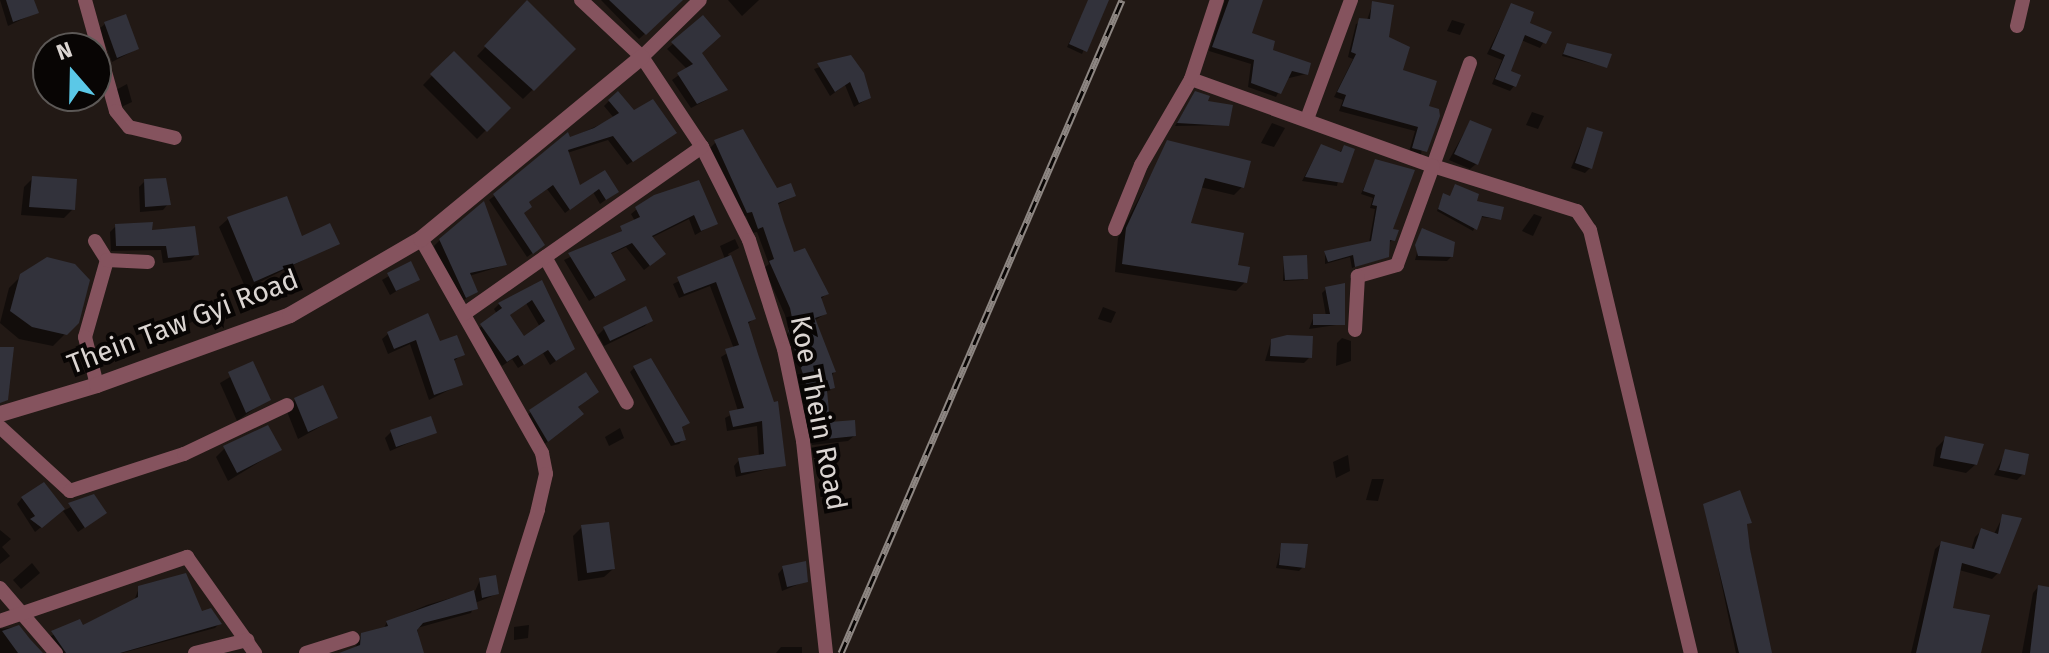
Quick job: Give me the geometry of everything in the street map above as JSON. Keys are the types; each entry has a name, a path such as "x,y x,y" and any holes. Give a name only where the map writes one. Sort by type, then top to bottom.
{"street":[{"path":"85,0 116,111 129,127 175,138"},
{"name":"Koe Thein Road","path":"581,0 642,57 702,147 749,240 784,349 805,457 826,653"},
{"path":"642,57 700,0"},
{"path":"1115,229 1141,165 1191,79 1217,0"},
{"path":"1307,119 1351,0"},
{"path":"2017,26 2023,0"},
{"name":"Thein Taw Gyi Road","path":"0,414 97,385 290,315 421,239 642,57"},
{"path":"1355,330 1358,276 1397,265 1470,63"},
{"path":"1191,79 1433,166 1577,211 1590,230 1691,653"},
{"path":"464,314 702,147"},
{"path":"421,239 542,453 546,474 493,653"},
{"path":"95,241 107,260 85,337 97,385"},
{"path":"545,257 627,403"},
{"path":"107,260 148,262"},
{"path":"0,427 70,491 184,454 287,405"},
{"path":"0,621 187,557 251,647 195,653"},
{"path":"0,588 26,612 56,653"},
{"path":"306,653 353,638"}],"building":[{"path":"6,0 34,0 39,13 13,22"},
{"path":"527,0 576,49 534,91 484,46"},
{"path":"609,0 683,0 646,35"},
{"path":"1088,0 1109,0 1087,52 1069,44"},
{"path":"1229,0 1263,0 1252,33 1275,41 1273,50 1311,63 1308,75 1292,71 1281,94 1251,83 1254,60 1212,47"},
{"path":"1372,1 1394,5 1389,37 1410,47 1403,70 1437,81 1429,106 1439,109 1440,116 1427,152 1412,148 1418,127 1342,106 1346,95 1337,92 1356,54 1351,52 1359,18 1370,19"},
{"path":"1511,3 1534,12 1530,23 1552,32 1546,44 1525,35 1511,71 1521,75 1516,87 1495,79 1505,55 1491,49"},
{"path":"126,14 139,49 117,58 112,32 108,32 104,22"},
{"path":"703,15 721,36 702,53 728,90 697,104 677,73 693,64 671,42"},
{"path":"1567,43 1612,54 1607,68 1563,54"},
{"path":"454,51 511,108 487,132 430,74"},
{"path":"851,55 864,73 871,98 859,103 850,82 835,92 817,63"},
{"path":"618,91 634,110 653,99 677,133 633,162 613,136 568,150 580,185 605,170 619,192 606,200 599,189 570,210 553,185 529,202 532,207 524,213 545,245 533,254 493,194 568,132 570,137 594,128 619,113 608,100"},
{"path":"1195,91 1210,96 1208,101 1233,105 1229,126 1177,123"},
{"path":"1470,120 1492,129 1478,165 1454,154"},
{"path":"1587,127 1603,132 1592,169 1575,163"},
{"path":"743,129 777,188 791,183 796,196 778,203 794,252 805,248 829,294 821,297 827,314 815,318 836,372 832,373 835,388 827,390 830,422 855,420 856,436 817,440 805,380 788,330 794,328 790,308 769,261 774,259 763,227 758,229 752,212 747,213 714,140"},
{"path":"1167,140 1251,161 1244,188 1205,178 1191,223 1244,233 1238,265 1250,267 1247,283 1122,264 1126,228"},
{"path":"1321,144 1341,152 1344,145 1355,149 1343,183 1305,177"},
{"path":"1375,159 1415,170 1393,229 1399,230 1395,241 1390,240 1389,257 1355,267 1353,255 1328,262 1324,251 1371,241 1377,206 1372,205 1375,195 1363,191"},
{"path":"32,176 77,179 75,210 29,207"},
{"path":"166,178 171,205 145,207 144,179"},
{"path":"699,180 718,224 701,231 694,215 652,236 666,254 650,266 632,243 611,253 626,280 595,297 568,253 622,231 620,226 640,217 635,207 654,195"},
{"path":"1455,184 1479,194 1477,201 1504,207 1501,220 1482,216 1477,230 1438,209 1443,193 1450,196"},
{"path":"287,196 302,236 330,223 340,244 254,282 227,217"},
{"path":"484,201 507,265 470,273 478,292 466,298 439,239"},
{"path":"153,222 152,230 195,226 199,255 168,258 166,246 116,246 115,224"},
{"path":"1422,228 1455,242 1453,257 1418,256 1415,245"},
{"path":"731,255 756,319 748,322 758,354 774,402 778,401 786,466 741,473 738,458 764,454 762,421 733,427 729,411 744,408 725,349 739,345 716,282 684,294 677,277"},
{"path":"1307,255 1308,279 1285,280 1283,256"},
{"path":"47,257 75,264 90,280 79,323 67,335 32,327 10,311 20,274"},
{"path":"411,261 420,280 396,291 387,273"},
{"path":"542,280 575,349 556,361 548,350 524,365 518,355 507,362 480,324 502,308 498,303","holes":["532,300 545,321 524,336 510,315"]},
{"path":"1345,283 1345,325 1313,325 1313,314 1330,314 1325,287"},
{"path":"646,306 653,321 610,341 603,327"},
{"path":"428,313 440,341 457,335 465,355 454,359 463,385 434,395 416,340 394,349 387,332"},
{"path":"1287,335 1313,336 1312,358 1270,356 1271,339"},
{"path":"0,347 14,347 8,400 0,403"},
{"path":"651,358 690,423 682,427 686,440 675,443 633,366"},
{"path":"253,361 271,400 246,413 228,372"},
{"path":"586,372 599,392 578,407 584,414 548,442 529,410"},
{"path":"323,385 338,418 308,432 294,398"},
{"path":"431,416 437,433 396,447 390,430"},
{"path":"268,425 282,450 237,473 223,446"},
{"path":"1945,436 1984,444 1977,465 1940,458"},
{"path":"2005,449 2029,454 2025,475 1999,470"},
{"path":"44,482 65,509 42,528 30,519 35,516 21,497"},
{"path":"1740,490 1752,523 1747,524 1750,549 1772,653 1739,653 1703,504"},
{"path":"94,494 107,513 85,528 68,503"},
{"path":"2002,514 2022,518 2000,574 1962,563 1953,608 1990,615 1981,653 1916,653 1941,541 1974,549 1981,528 1998,534"},
{"path":"609,522 615,569 587,573 581,525"},
{"path":"1281,543 1308,544 1305,568 1279,565"},
{"path":"806,561 808,582 787,587 782,566"},
{"path":"186,573 202,611 211,608 222,624 120,653 66,653 51,631 80,619 83,625 138,597 138,586"},
{"path":"496,575 499,594 482,598 479,578"},
{"path":"2038,585 2049,587 2049,653 2030,653"},
{"path":"474,590 478,609 423,623 417,630 424,653 339,653 360,645 361,633 388,626 386,621"},
{"path":"19,625 43,653 18,653 2,631"}],"railway":[{"path":"841,653 1122,0"}]}
